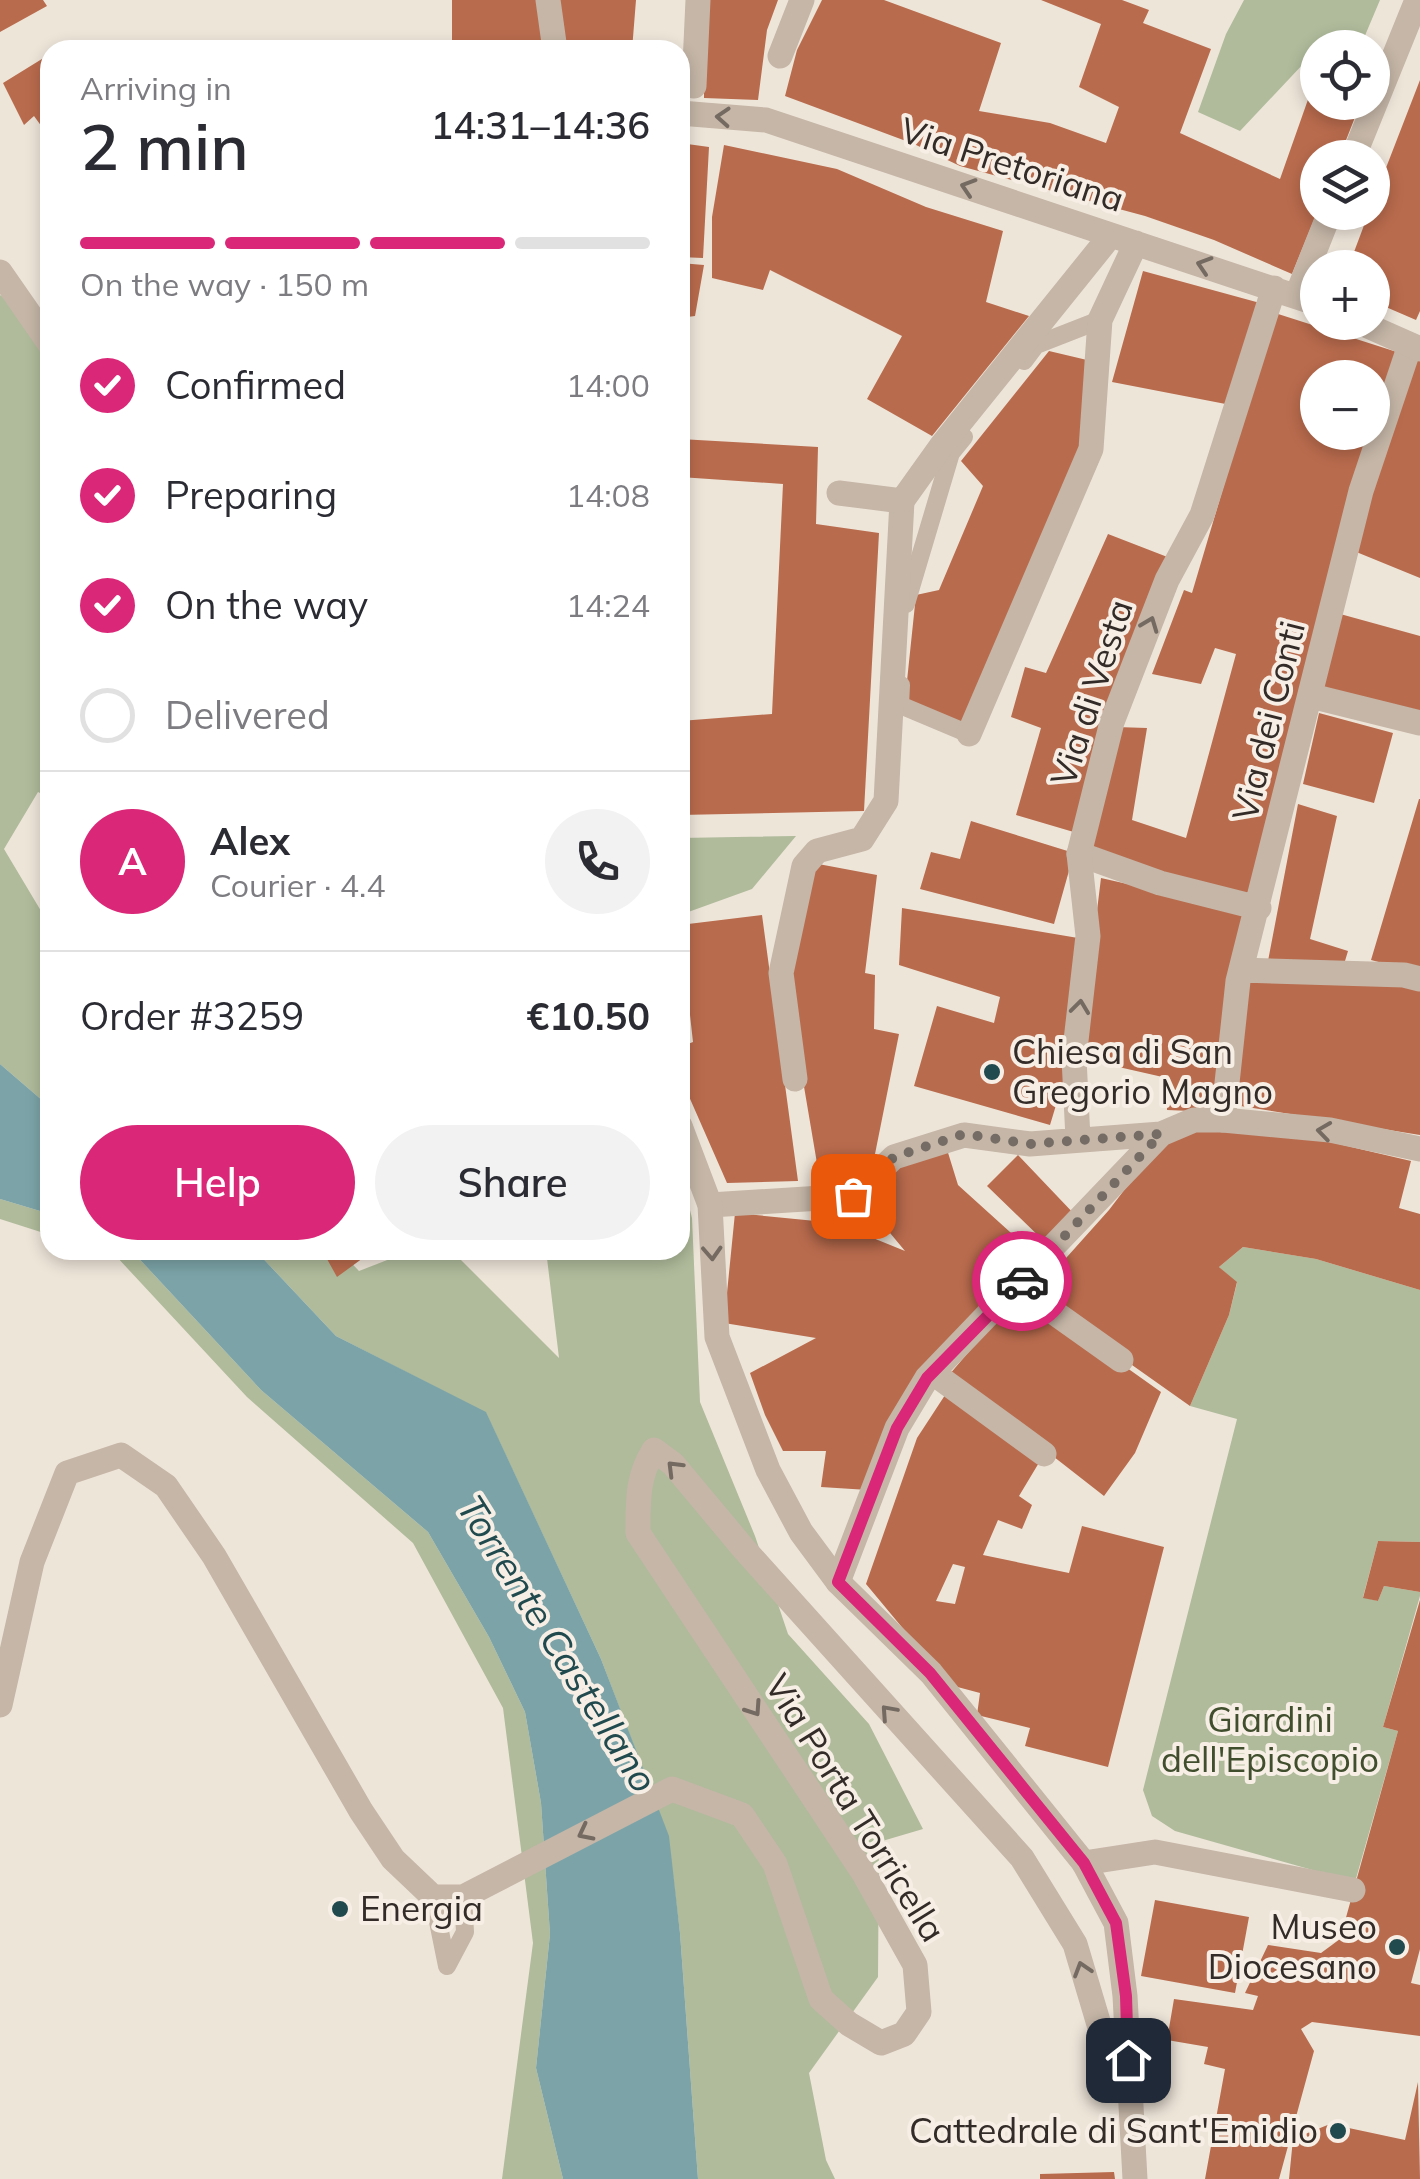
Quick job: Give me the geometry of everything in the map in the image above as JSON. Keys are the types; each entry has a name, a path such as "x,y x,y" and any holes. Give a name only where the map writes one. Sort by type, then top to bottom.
{"street":[{"path":"548,0 553,40"},
{"path":"694,86 698,0"},
{"path":"780,56 802,0"},
{"path":"1360,140 1417,0"},
{"name":"Via Pretoriana","path":"690,114 766,120 1296,295"},
{"name":"Via di Vesta","path":"1078,1139 1074,1058 1088,936 1079,854 1112,722 1167,580 1202,516 1323,230"},
{"path":"969,734 1091,449 1100,320 1123,239"},
{"path":"795,1079 780,973 804,866 817,851 862,838 886,801 902,501 942,445 1123,239"},
{"path":"0,272 40,330"},
{"path":"1390,336 1415,347"},
{"name":"Via dei Conti","path":"1222,1120 1241,970 1362,491 1415,347"},
{"path":"839,493 902,501"},
{"path":"1310,696 1420,723"},
{"path":"1079,854 1160,883 1258,908"},
{"path":"1241,970 1404,976 1420,980"},
{"path":"710,1205 853,1196 894,1157 964,1134 1030,1144 1161,1134 1194,1120 1222,1120 1330,1130 1420,1149"},
{"path":"838,1582 897,1428 933,1373 1161,1134"},
{"path":"690,1152 710,1205 717,1337 768,1470 801,1532 838,1582 930,1673 1084,1863 1116,1923 1126,1996 1135,2179"},
{"path":"1017,1286 1121,1360"},
{"path":"933,1373 1044,1454"},
{"name":"Via Porta Torricella","path":"463,1898 672,1789 742,1815 775,1864 821,1999 849,2024 881,2043 904,2034 919,2012 915,1965 863,1872 638,1533 643,1466 654,1450 673,1464 744,1549 1022,1858 1075,1944 1110,2058 1130,2091"},
{"path":"0,1705 32,1562 68,1473 121,1455 166,1486 214,1556 361,1811 393,1859 433,1896 463,1898"},
{"path":"1084,1863 1156,1852 1354,1890"}],"lane":[{"path":"969,734 900,706 906,594 952,453 1036,345 1100,320"},
{"path":"433,1896 447,1966 466,1932 463,1898"}],"green space":[{"path":"1244,0 1380,0 1367,30 1300,30 1300,67 1240,131 1198,112 1226,34"},
{"path":"0,295 40,321 40,793 4,849 40,909 40,1098 0,1064"},
{"path":"796,836 752,889 690,911 690,838"},
{"path":"0,1199 40,1211 40,1232 0,1219"},
{"path":"690,1210 700,1402 755,1536 788,1634 869,1724 923,1829 879,1842 878,1977 809,2073 826,2160 835,2179 698,2179 680,1933 668,1836 601,1659 486,1413 336,1336 264,1260 349,1260 359,1271 387,1260 461,1260 559,1358 547,1260 690,1260"},
{"name":"Giardini dell'Episcopio","path":"1243,1247 1316,1259 1420,1290 1420,1542 1378,1541 1363,1597 1378,1601 1384,1586 1420,1592 1420,1596 1383,1727 1398,1731 1355,1882 1175,1831 1152,1816 1143,1790 1237,1419 1190,1406 1229,1315 1237,1283 1219,1267"},
{"path":"120,1260 140,1260 261,1390 428,1532 489,1637 525,1712 541,1803 550,1934 536,2068 563,2179 502,2179 533,1943 503,1708 413,1543 247,1397"}],"water":[{"path":"0,1064 40,1098 40,1211 0,1199"},
{"name":"Torrente Castellano","path":"140,1260 264,1260 336,1336 486,1412 601,1659 669,1836 698,2179 563,2179 536,2068 550,1934 541,1803 525,1712 489,1637 428,1532 261,1390"}],"building":[{"path":"0,0 43,0 47,6 0,32"},
{"path":"452,0 543,0 545,40 452,40"},
{"path":"553,0 636,0 633,40 559,40"},
{"path":"704,0 778,0 767,30 758,100 704,98"},
{"path":"822,0 884,0 1001,43 979,111 1050,123 1106,143 1119,107 1079,87 1101,24 1041,0 1122,0 1149,10 1143,23 1211,49 1180,133 1280,179 1301,120 1354,120 1346,140 1300,140 1300,230 1310,230 1292,274 1145,216 960,166 914,144 785,96 797,50"},
{"path":"40,60 40,124 34,116 24,125 3,83"},
{"path":"1420,80 1420,311 1416,320 1390,309 1390,250 1355,250 1362,230 1390,230 1390,158"},
{"path":"690,144 709,147 703,258 690,257"},
{"path":"724,145 837,169 926,207 1003,231 986,302 1029,316 932,436 867,399 902,336 770,270 763,290 712,278 712,217"},
{"path":"690,264 704,265 695,316 690,317"},
{"path":"1143,271 1260,303 1236,406 1112,382"},
{"path":"1275,313 1300,321 1300,340 1359,340 1400,353 1390,389 1390,360 1300,360 1300,450 1373,450 1250,900 1083,849 1116,727 1147,728 1132,820 1186,838 1236,654 1215,648 1201,684 1152,674 1184,590 1192,593"},
{"path":"1049,351 1087,360 1080,447 962,723 905,700 916,595 939,590 983,486 961,461"},
{"path":"1420,351 1420,578 1349,549 1384,450 1390,450 1390,435"},
{"path":"690,440 818,447 816,524 879,533 864,811 690,815 690,720 772,714 783,484 690,478"},
{"path":"1108,534 1170,558 1077,833 1016,815 1041,728 1011,717 1025,667 1046,673"},
{"path":"1333,612 1420,636 1420,716 1317,687"},
{"path":"1319,713 1393,733 1374,803 1303,784"},
{"path":"1420,799 1420,973 1371,960"},
{"path":"1298,804 1337,816 1310,939 1348,951 1342,971 1268,961"},
{"path":"971,821 1074,853 1054,924 920,889 931,852 960,859"},
{"path":"813,863 877,875 865,973 875,975 874,1029 899,1034 872,1169 858,1182 820,1181 800,1063 789,974"},
{"path":"1101,878 1246,911 1215,1112 1167,1110 1167,1078 1079,1058"},
{"path":"902,908 1084,939 1070,1059 1050,1125 914,1086 937,1006 994,1023 1000,997 899,965"},
{"path":"762,915 798,1181 727,1183 690,1099 690,924"},
{"path":"1242,978 1420,983 1420,1135 1228,1104"},
{"path":"1195,1126 1330,1142 1411,1161 1399,1208 1420,1214 1420,1290 1316,1259 1243,1247 1219,1267 1237,1282 1229,1315 1190,1406 1033,1295 1109,1210 1157,1147"},
{"path":"945,1143 958,1185 1030,1250 930,1364 868,1490 821,1487 826,1451 783,1451 750,1373 816,1338 724,1323 735,1213 836,1223 905,1251 861,1198 897,1158"},
{"path":"1018,1155 1077,1217 1051,1248 987,1186"},
{"path":"328,1260 360,1260 337,1277"},
{"path":"1020,1292 1161,1392 1135,1453 1104,1496 949,1375"},
{"path":"949,1389 1043,1456 1019,1496 1032,1505 1022,1529 998,1520 983,1555 1069,1573 1082,1526 1164,1547 1108,1767 1025,1746 1030,1728 977,1715 980,1693 950,1685 866,1584 917,1438","holes":["953,1564 965,1567 955,1604 936,1601"]},
{"path":"1378,1541 1420,1542 1420,1592 1384,1586 1378,1601 1363,1598"},
{"path":"1420,1600 1420,1949 1411,1983 1420,1985 1420,2036 1312,2022 1301,2029 1314,2051 1279,2179 1205,2179 1225,2069 1204,2064 1208,2047 1167,2040 1174,1999 1253,2010 1258,1996 1245,1993 1268,1945 1321,1953 1340,1939 1398,1731 1383,1727"},
{"path":"1155,1900 1249,1917 1235,1993 1141,1976"},
{"name":"Cattedrale di Sant'Emidio","path":"1418,2082 1420,2179 1289,2179 1293,2139 1330,2124 1405,2140"},
{"path":"1114,2172 1115,2179 1040,2179 1040,2174"}],"way so far":[{"path":"853,1196 894,1157 964,1134 1030,1144 1161,1134 1022,1281"}],"place":[{"name":"Chiesa di San Gregorio Magno","path":"992,1072"},
{"name":"Energia","path":"340,1909"},
{"name":"Museo Diocesano","path":"1397,1947"},
{"name":"Cattedrale di Sant'Emidio","path":"1338,2131"}],"route":[{"path":"1022,1281 927,1378 897,1428 838,1582 930,1673 1084,1863 1116,1923 1126,1996 1128,2060"}]}
